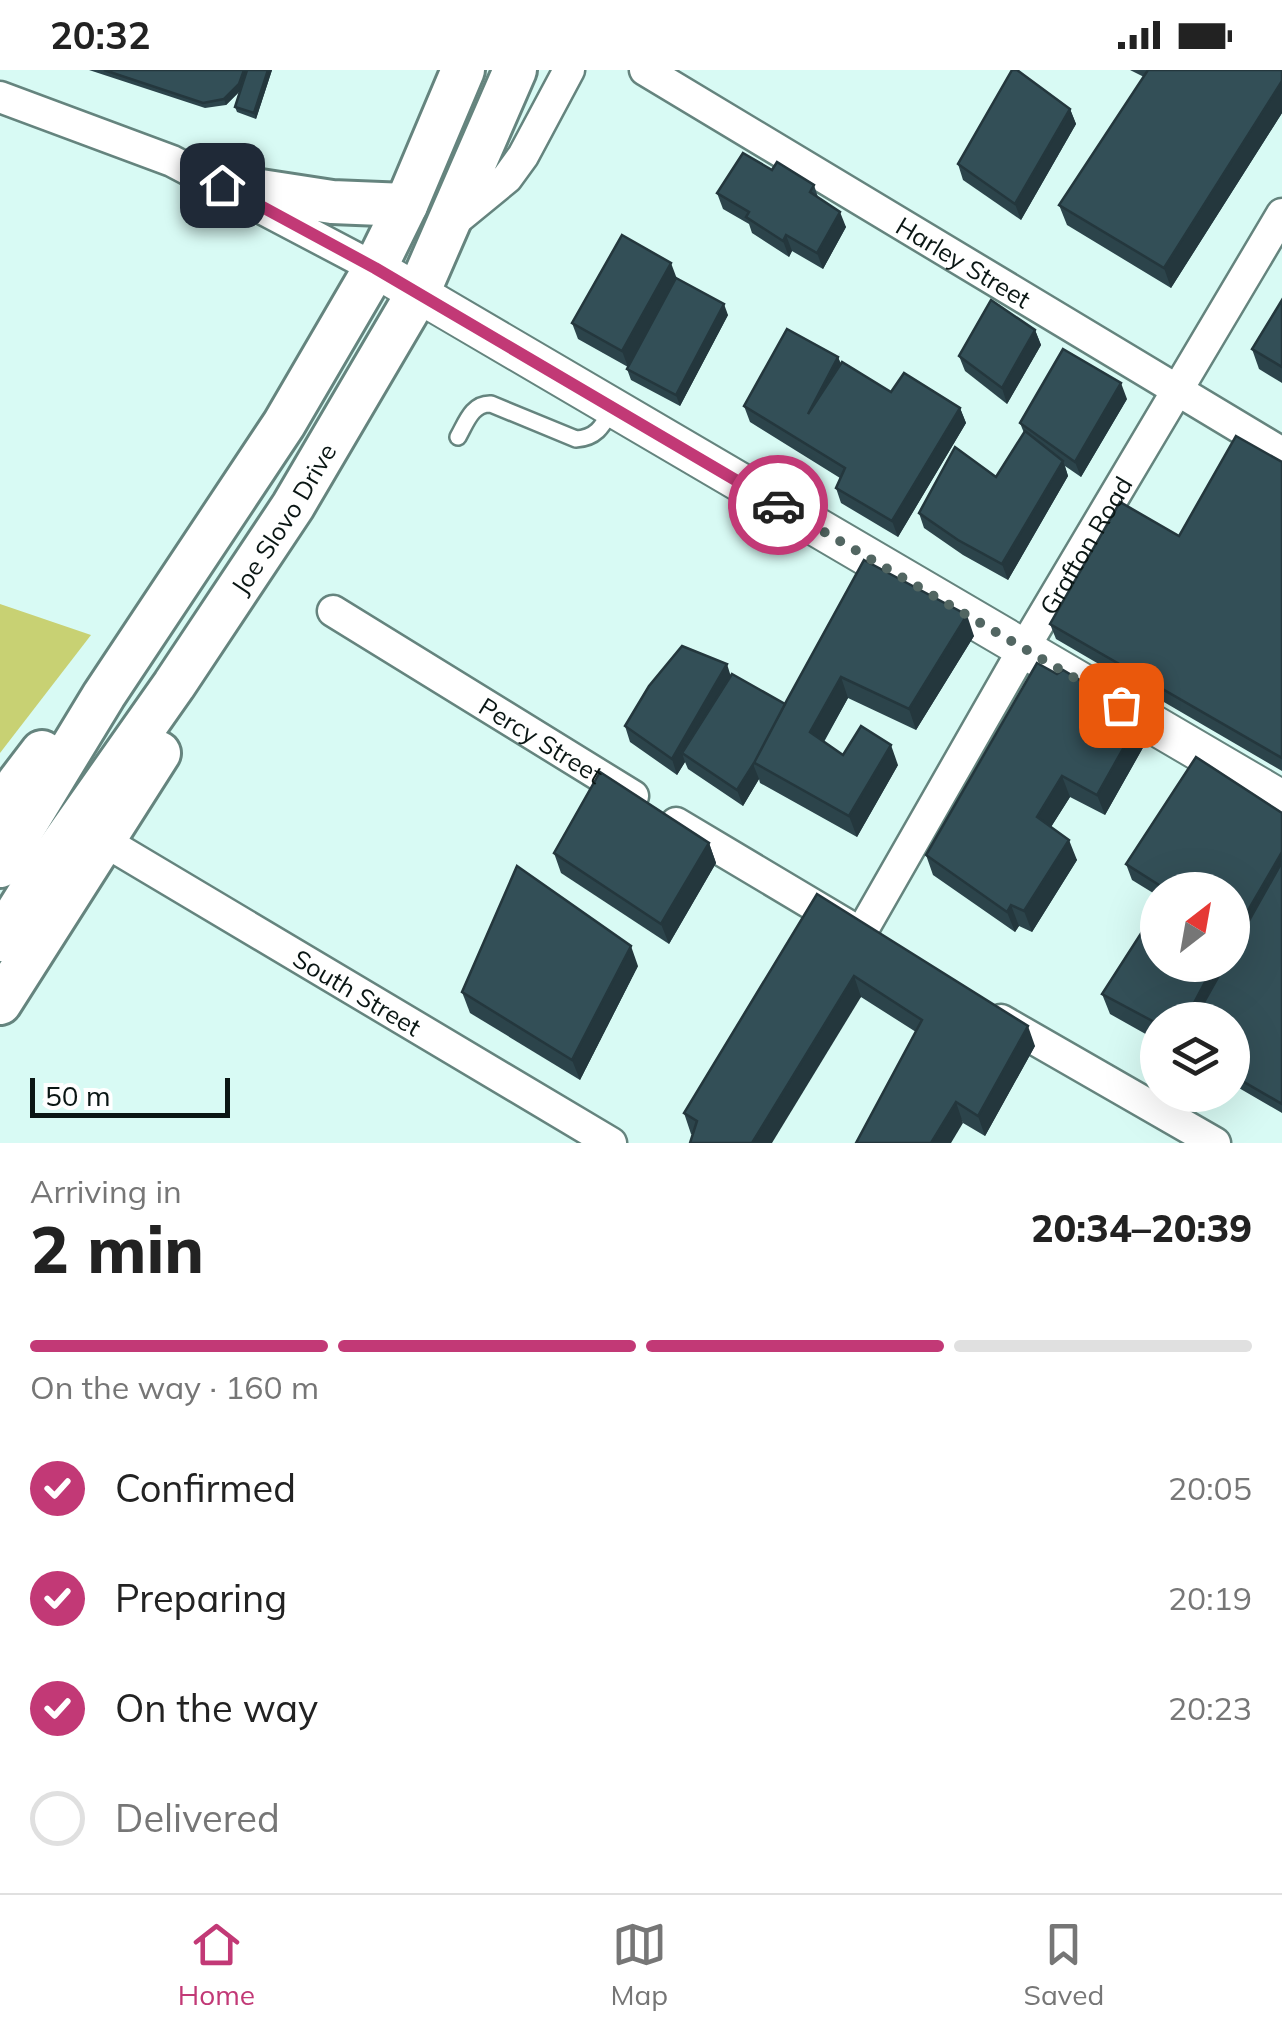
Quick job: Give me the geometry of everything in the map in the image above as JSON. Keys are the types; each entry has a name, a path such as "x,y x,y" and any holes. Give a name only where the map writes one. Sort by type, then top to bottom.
{"main road":[{"name":"Joe Slovo Drive","path":"0,866 19,806 104,695 284,424 375,268 463,70"},
{"name":"Joe Slovo Drive","path":"0,940 90,833 202,642 293,506 418,293 515,70"},
{"path":"222,185 332,202 406,205"},
{"path":"0,1002 90,833"}],"street":[{"path":"447,227 507,178 569,70"},
{"name":"Harley Street","path":"644,70 1282,453"},
{"path":"0,97 172,161 375,268 1282,800"},
{"name":"Grafton Road","path":"861,933 1024,648 1282,214"},
{"name":"Percy Street","path":"333,610 894,953"},
{"name":"South Street","path":"90,833 611,1143"},
{"path":"974,1003 1054,1053 1215,1143"}],"lane":[{"path":"458,437 482,404 491,404 576,439 599,432 614,408"}],"green space":[{"path":"0,604 91,635 0,753"}],"building":[{"path":"104,70 244,70 239,84 224,99 203,103"},
{"path":"247,70 268,70 254,113 235,107"},
{"path":"1012,70 1070,109 1015,204 958,164"},
{"path":"1148,70 1282,70 1282,81 1164,268 1059,205"},
{"path":"743,153 772,170 777,162 814,185 810,192 840,212 817,253 786,235 783,241 746,217 749,212 717,193"},
{"path":"622,235 671,263 622,351 572,323"},
{"path":"676,278 724,304 676,395 627,369"},
{"path":"991,300 1035,330 1002,388 959,356"},
{"path":"1282,300 1282,367 1252,349"},
{"path":"787,329 838,357 808,414 842,362 891,392 904,373 960,408 892,521 836,488 845,468 744,406"},
{"path":"1063,349 1121,383 1075,462 1020,423"},
{"path":"1025,431 1063,461 1002,564 919,513 955,447 996,477"},
{"path":"1236,436 1282,462 1282,758 1050,624 1120,502 1179,536"},
{"path":"864,560 967,615 909,709 841,677 810,732 843,755 861,726 891,745 849,816 753,762"},
{"path":"682,646 727,664 672,759 625,726 649,686"},
{"path":"1037,663 1057,674 1063,670 1125,707 1123,714 1137,724 1097,795 1062,776 1037,817 1069,840 1024,911 1011,905 1007,912 926,855"},
{"path":"732,674 785,704 737,790 682,753"},
{"path":"1196,757 1282,813 1282,852 1250,907 1250,872 1140,873 1126,864"},
{"path":"600,772 709,843 661,924 554,853"},
{"path":"1282,862 1282,1104 1250,1085 1250,1002 1204,1002 1215,982 1250,982 1250,919"},
{"path":"517,866 631,946 572,1060 462,992"},
{"path":"817,894 1028,1026 978,1116 956,1102 931,1143 856,1143 922,1020 854,976 752,1143 690,1143 697,1121 684,1113"},
{"path":"1140,935 1140,982 1205,982 1194,1002 1140,1002 1140,1014 1102,994"}],"way so far":[{"path":"778,505 1121,705"}],"route":[{"path":"222,185 375,268 778,505"}]}
